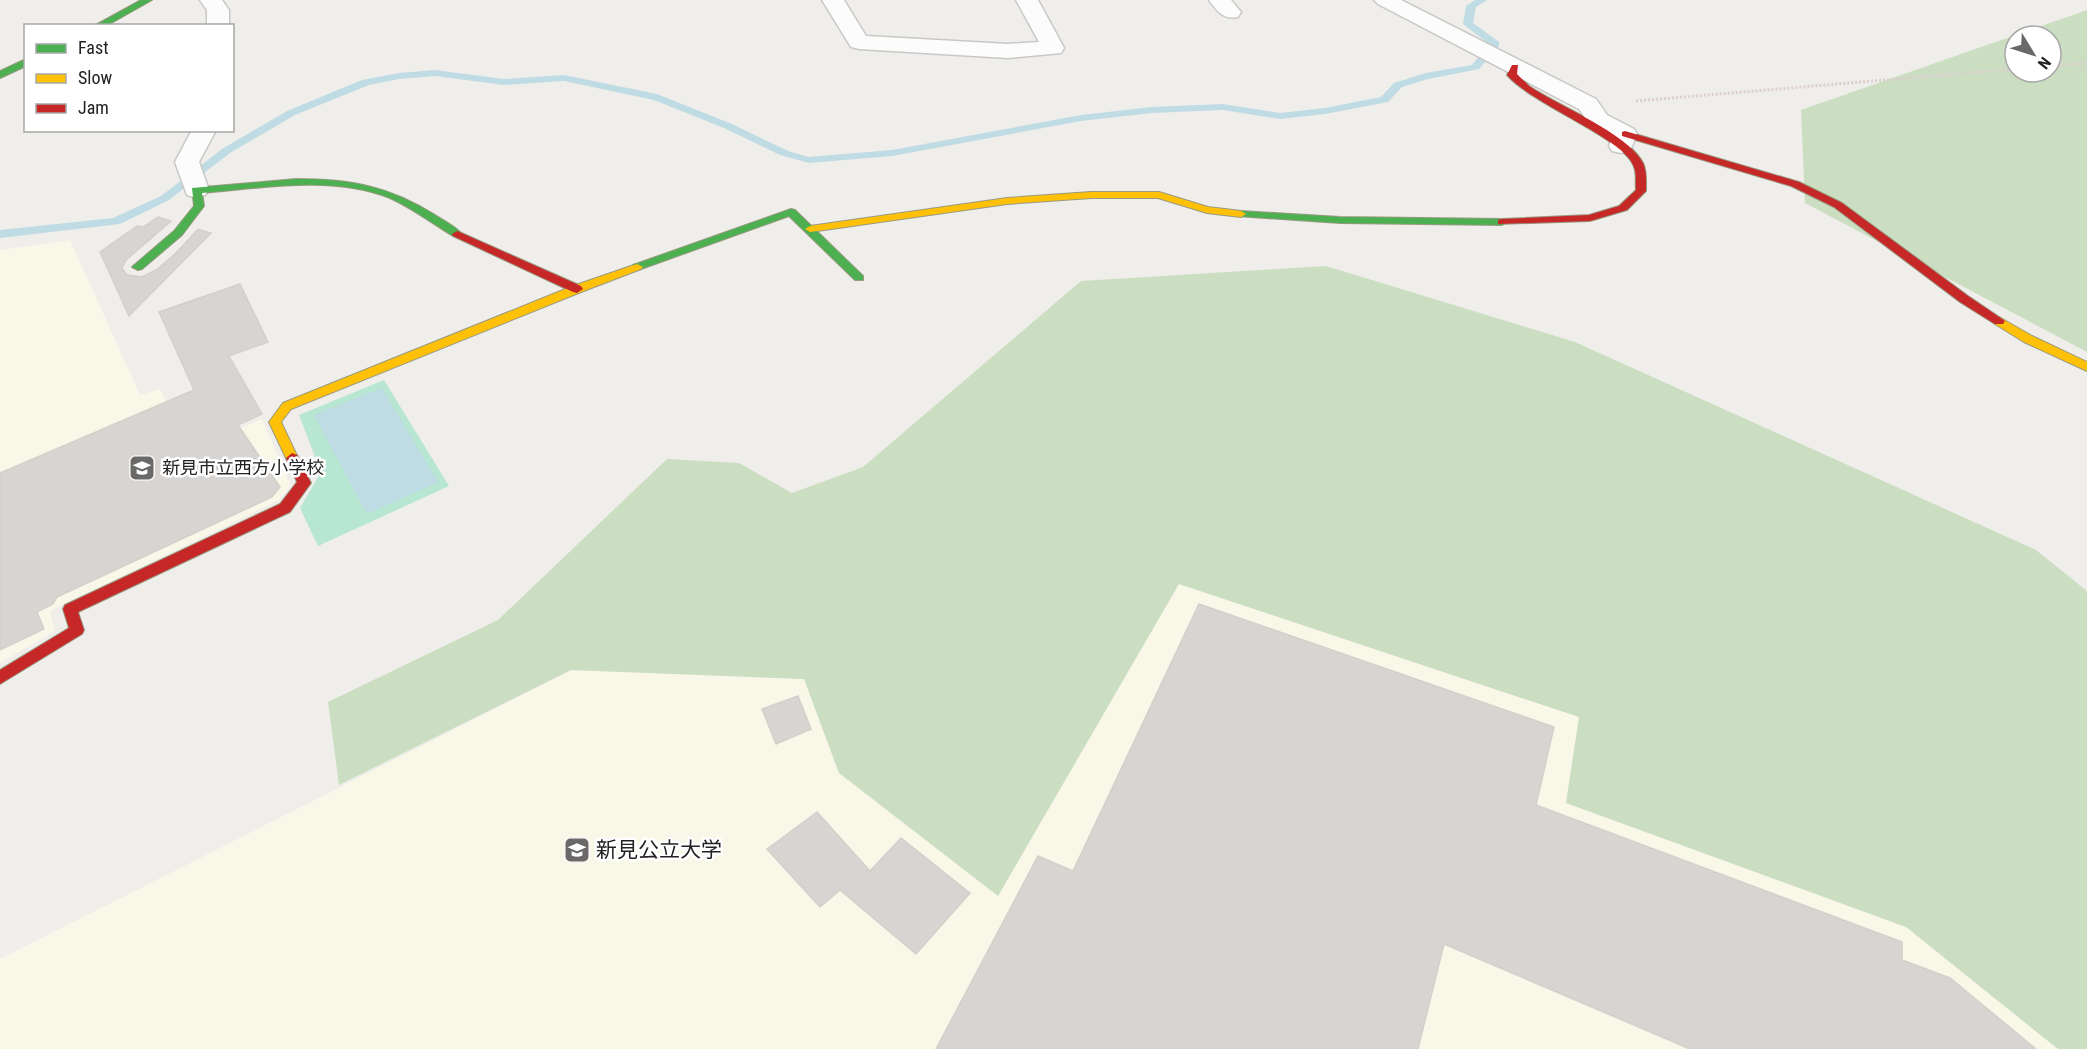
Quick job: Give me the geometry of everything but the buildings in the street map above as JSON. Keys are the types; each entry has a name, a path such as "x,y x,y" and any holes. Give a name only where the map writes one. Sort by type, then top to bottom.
{"street":[{"path":"102,24 148,0"},
{"path":"211,0 218,10 218,24"},
{"path":"833,0 859,42 1008,51 1053,48 1027,0"},
{"path":"810,228 1007,201 1091,195 1159,195 1207,210 1272,217 1532,222 1590,218 1623,208 1641,191 1639,165 1623,140 1598,120 1588,104 1385,0"},
{"path":"0,75 24,63"},
{"path":"1515,67 1512,75 1524,89 1623,140 1795,184 1838,204 1964,298 2028,339 2087,368"},
{"path":"138,267 178,233 199,206 187,162 203,132"},
{"path":"196,190 296,183 340,183 393,196 458,234 577,289"},
{"path":"0,678 76,630 70,609 285,508 304,483 275,422 287,406 577,289 791,212 859,278"}],"path":[{"path":"2063,65 2087,63"},
{"path":"1588,104 2003,70"}],"shaded area":[{"name":"新見市立西方小学校","path":"70,240 140,395 160,389 190,450 262,419 291,486 279,500 50,611 55,631 0,663 0,250"},
{"name":"新見公立大学","path":"1178,584 1580,717 1566,803 1906,927 2058,1049 0,1049 0,959 572,670 804,679 839,773 998,896"}],"green space":[{"path":"2087,10 2087,352 1805,203 1801,110 2003,39 2003,84 2063,84 2063,24 2047,24"},
{"path":"1326,266 1575,342 2036,550 2087,591 2087,1049 2058,1049 1906,927 1566,803 1579,717 1179,584 998,896 839,773 804,679 571,670 339,785 328,702 498,620 667,459 739,463 792,493 863,467 1081,281"},
{"name":"新見市立西方小学校","path":"384,380 449,486 318,546 300,508 321,472 299,415"}],"water":[{"path":"382,388 438,482 367,514 314,415"}],"waterway":[{"path":"0,234 116,221 165,198 226,151 291,113 366,82 399,76 435,73 504,82 564,78 657,97 728,126 784,153 809,160 837,159 892,153 1081,118 1152,110 1223,107 1280,116 1325,111 1384,100 1398,85 1426,76 1475,67 1495,44 1468,24 1471,6 1482,0"}],"traffic: fast":[{"path":"102,24 148,0"},
{"path":"0,75 24,63"},
{"path":"138,267 178,233 199,206 196,190 296,182 347,184 393,196 457,234"},
{"path":"637,267 791,212 859,278"},
{"path":"1241,214 1340,220 1502,222"}],"traffic: slow":[{"path":"810,229 1007,201 1091,195 1159,195 1207,210 1241,214"},
{"path":"292,458 275,422 287,406 637,267"},
{"path":"1999,321 2028,339 2087,367"}],"traffic: jam":[{"path":"1502,222 1590,218 1623,208 1641,191 1638,163 1627,150 1526,88 1512,75 1515,67"},
{"path":"1625,134 1795,184 1838,205 1964,299 1999,321"},
{"path":"457,234 577,289"},
{"path":"0,678 77,630 70,609 285,508 304,483 292,458"}],"place":[{"name":"新見市立西方小学校","path":"142,468"},
{"name":"新見公立大学","path":"577,850"}]}
